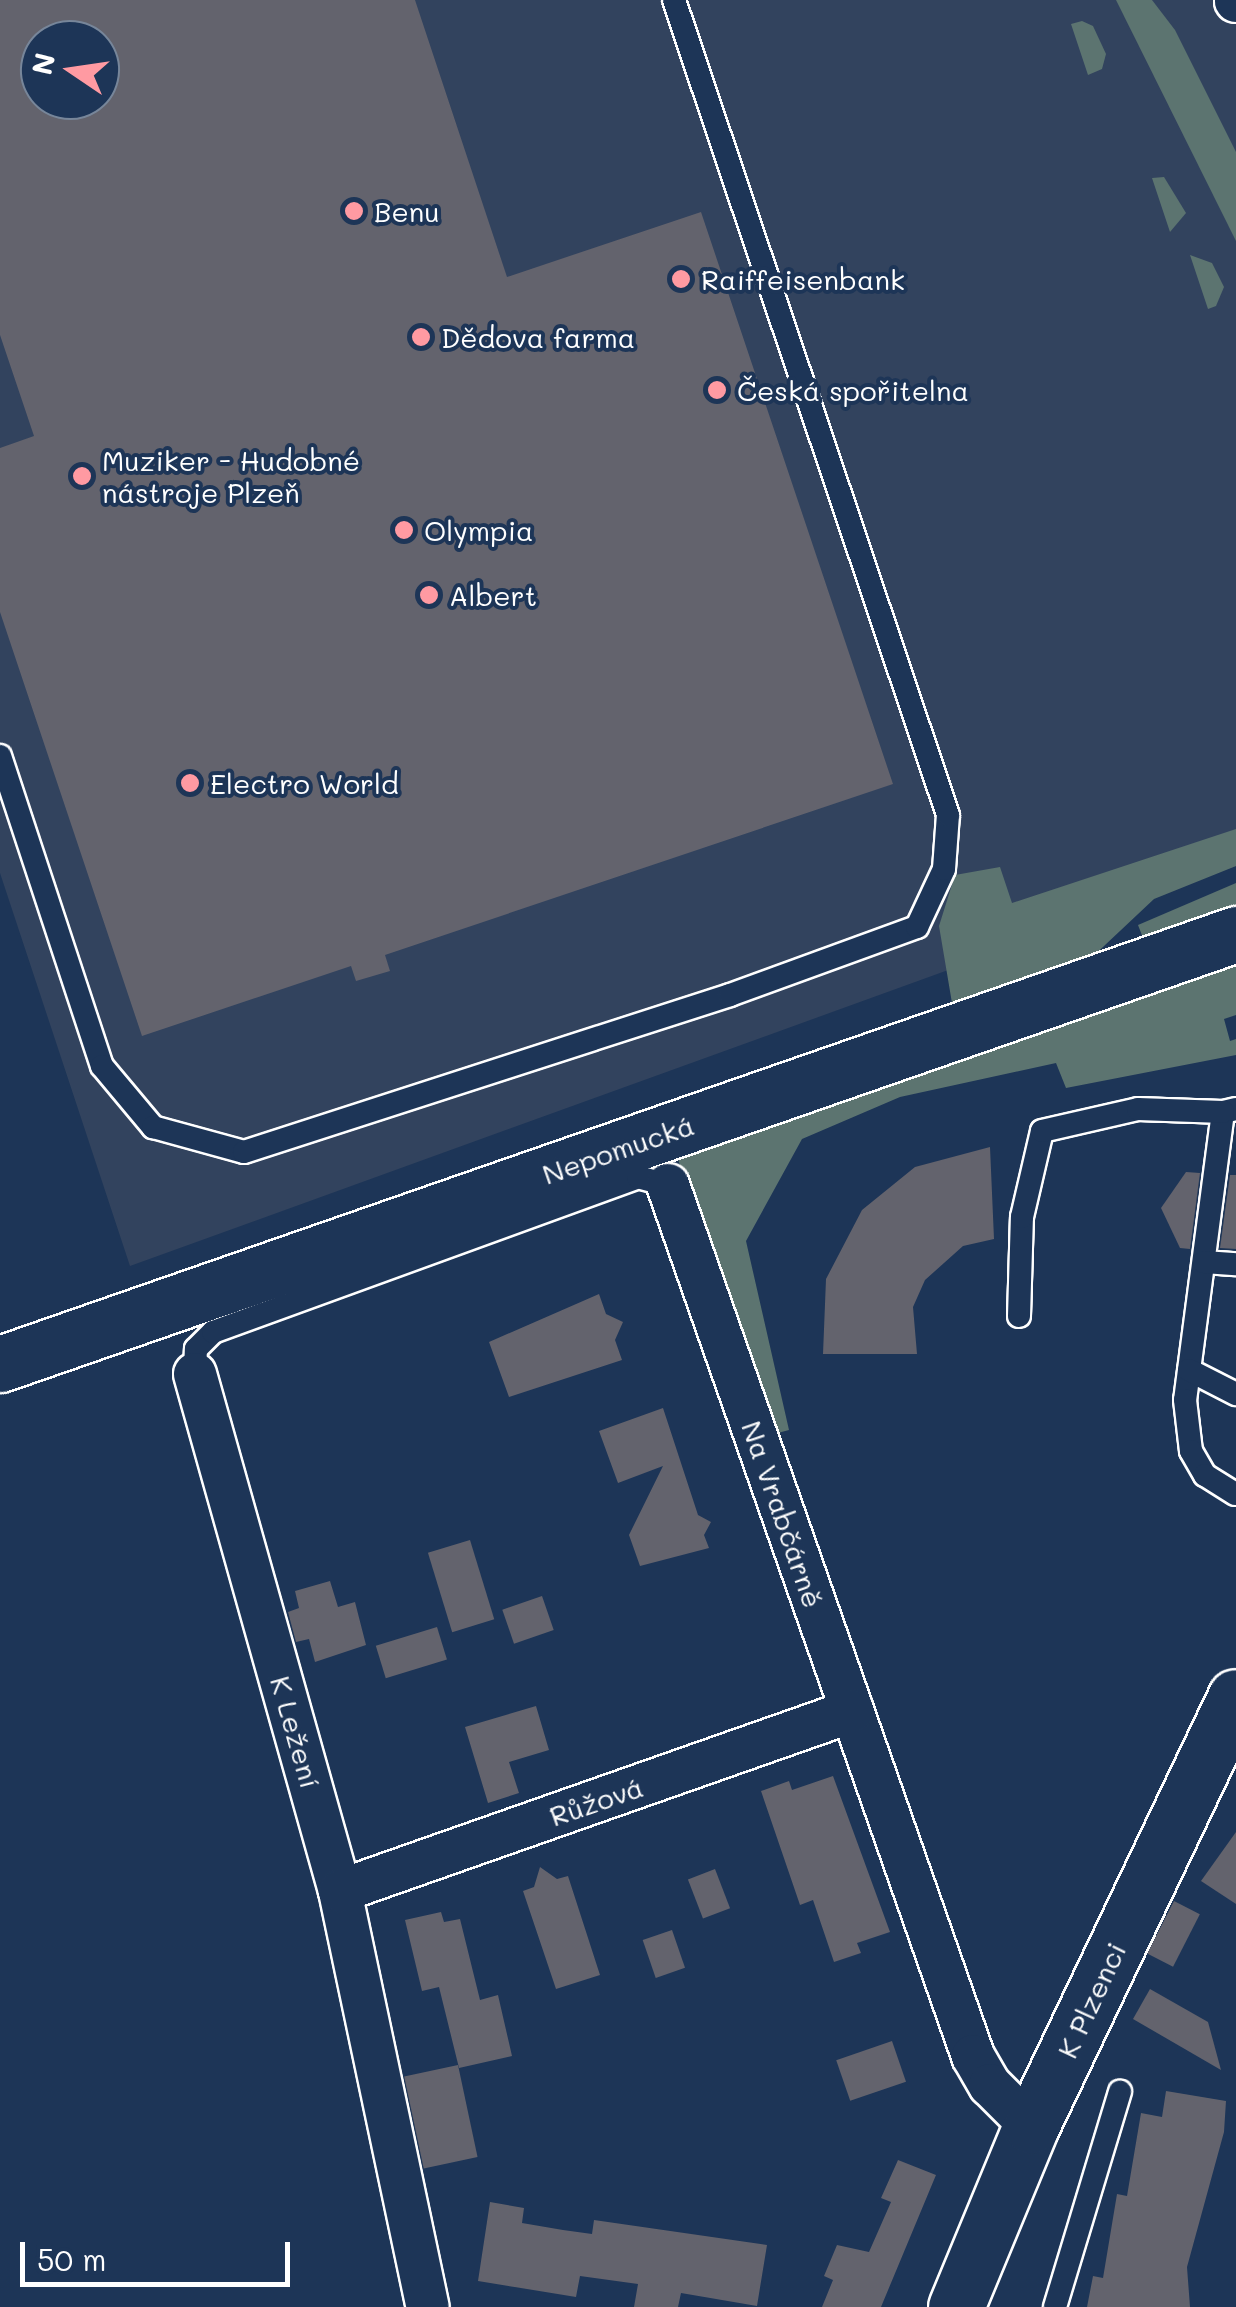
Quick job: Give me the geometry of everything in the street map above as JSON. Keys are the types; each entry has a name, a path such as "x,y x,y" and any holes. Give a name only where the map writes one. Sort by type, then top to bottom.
{"street":[{"name":"Nepomucká","path":"0,1364 364,1258 1236,934"},
{"name":"Na Vrabčárně","path":"668,1186 974,2056 990,2085 1031,2126"},
{"name":"K Ležení","path":"196,1374 340,1891 428,2307"},
{"name":"K Plzenci","path":"956,2307 1031,2126 1236,1697"},
{"name":"Růžová","path":"340,1891 852,1711"}],"lane":[{"path":"0,756 102,1066 153,1128 244,1152 720,998 917,927 933,900 948,848 940,781 674,0"},
{"path":"1018,1316 1022,1217 1042,1131 1138,1110 1230,1110 1189,1370 1192,1451 1205,1474 1236,1494"},
{"name":"Na Vrabčárně","path":"364,1258 638,1176 668,1186"},
{"name":"K Ležení","path":"196,1374 196,1349 213,1332 364,1258"},
{"path":"1204,1262 1236,1264"},
{"path":"1189,1370 1236,1394"},
{"path":"1055,2307 1120,2092"}],"shaded area":[{"path":"0,0 1236,0 1236,866 130,1266 0,873"}],"green space":[{"path":"1116,0 1152,0 1175,30 1236,152 1236,241"},
{"path":"1082,21 1093,26 1106,54 1102,69 1088,75 1071,24"},
{"path":"1164,177 1186,213 1170,232 1152,178"},
{"path":"1190,255 1212,263 1224,287 1216,306 1208,309"},
{"path":"1236,829 1236,866 1154,899 1087,962 953,1009 939,926 955,875 1000,867 1012,903"},
{"path":"1236,883 1236,907 1143,938 1138,925"},
{"path":"1236,954 1236,1015 1224,1019 1230,1041 1236,1039 1236,1055 1066,1088 1056,1063 900,1097 802,1139 746,1241 789,1430 774,1434 674,1148"}],"building":[{"name":"Olympia","path":"0,0 415,0 507,277 701,212 893,784 385,955 390,971 356,981 351,966 142,1036 0,612 0,448 34,436 0,335"},
{"path":"990,1147 994,1239 963,1246 925,1280 913,1307 917,1354 823,1354 826,1279 862,1210 915,1167"},
{"path":"1186,1172 1200,1173 1190,1249 1180,1248 1161,1208"},
{"path":"1230,1175 1236,1175 1236,1249 1220,1248"},
{"path":"599,1294 606,1314 623,1322 615,1340 622,1360 509,1397 489,1342"},
{"path":"663,1408 698,1515 711,1522 704,1535 709,1548 640,1566 629,1535 663,1466 618,1483 599,1431"},
{"path":"470,1540 494,1619 452,1632 428,1553"},
{"path":"330,1581 338,1607 355,1602 366,1645 315,1662 309,1639 296,1642 288,1612 299,1608 295,1591"},
{"path":"542,1596 554,1630 514,1644 502,1610"},
{"path":"437,1627 447,1660 386,1678 376,1646"},
{"path":"536,1706 549,1750 509,1762 519,1793 488,1803 465,1727"},
{"path":"833,1776 890,1932 857,1943 861,1953 834,1962 813,1900 800,1905 761,1791 789,1781 792,1790"},
{"path":"1236,1832 1236,1904 1201,1881"},
{"path":"540,1867 557,1879 568,1876 600,1975 556,1989 523,1891 534,1887"},
{"path":"715,1869 730,1908 703,1919 688,1879"},
{"path":"1174,1901 1200,1914 1173,1967 1147,1954"},
{"path":"441,1912 444,1922 460,1919 480,2000 498,1995 512,2056 459,2068 439,1987 422,1991 405,1920"},
{"path":"672,1930 685,1968 656,1978 643,1940"},
{"path":"1150,1989 1208,2022 1221,2070 1133,2019"},
{"path":"892,2041 906,2082 850,2101 836,2060"},
{"path":"458,2065 478,2157 424,2168 404,2076"},
{"path":"1166,2091 1226,2101 1224,2132 1187,2267 1190,2307 1087,2307 1093,2276 1103,2278 1117,2194 1127,2196 1141,2113 1162,2117"},
{"path":"898,2160 936,2175 881,2307 822,2307 833,2280 824,2276 837,2245 869,2252 891,2202 881,2198"},
{"path":"490,2202 524,2208 522,2223 563,2230 592,2234 594,2220 767,2245 757,2306 681,2293 678,2307 634,2307 638,2284 580,2276 576,2297 478,2281"}],"place":[{"name":"Benu","path":"354,211"},
{"name":"Raiffeisenbank","path":"681,279"},
{"name":"Dědova farma","path":"421,337"},
{"name":"Česká spořitelna","path":"717,390"},
{"name":"Muziker - Hudobné nástroje Plzeň","path":"82,476"},
{"name":"Olympia","path":"404,530"},
{"name":"Albert","path":"429,595"},
{"name":"Electro World","path":"190,783"}]}
